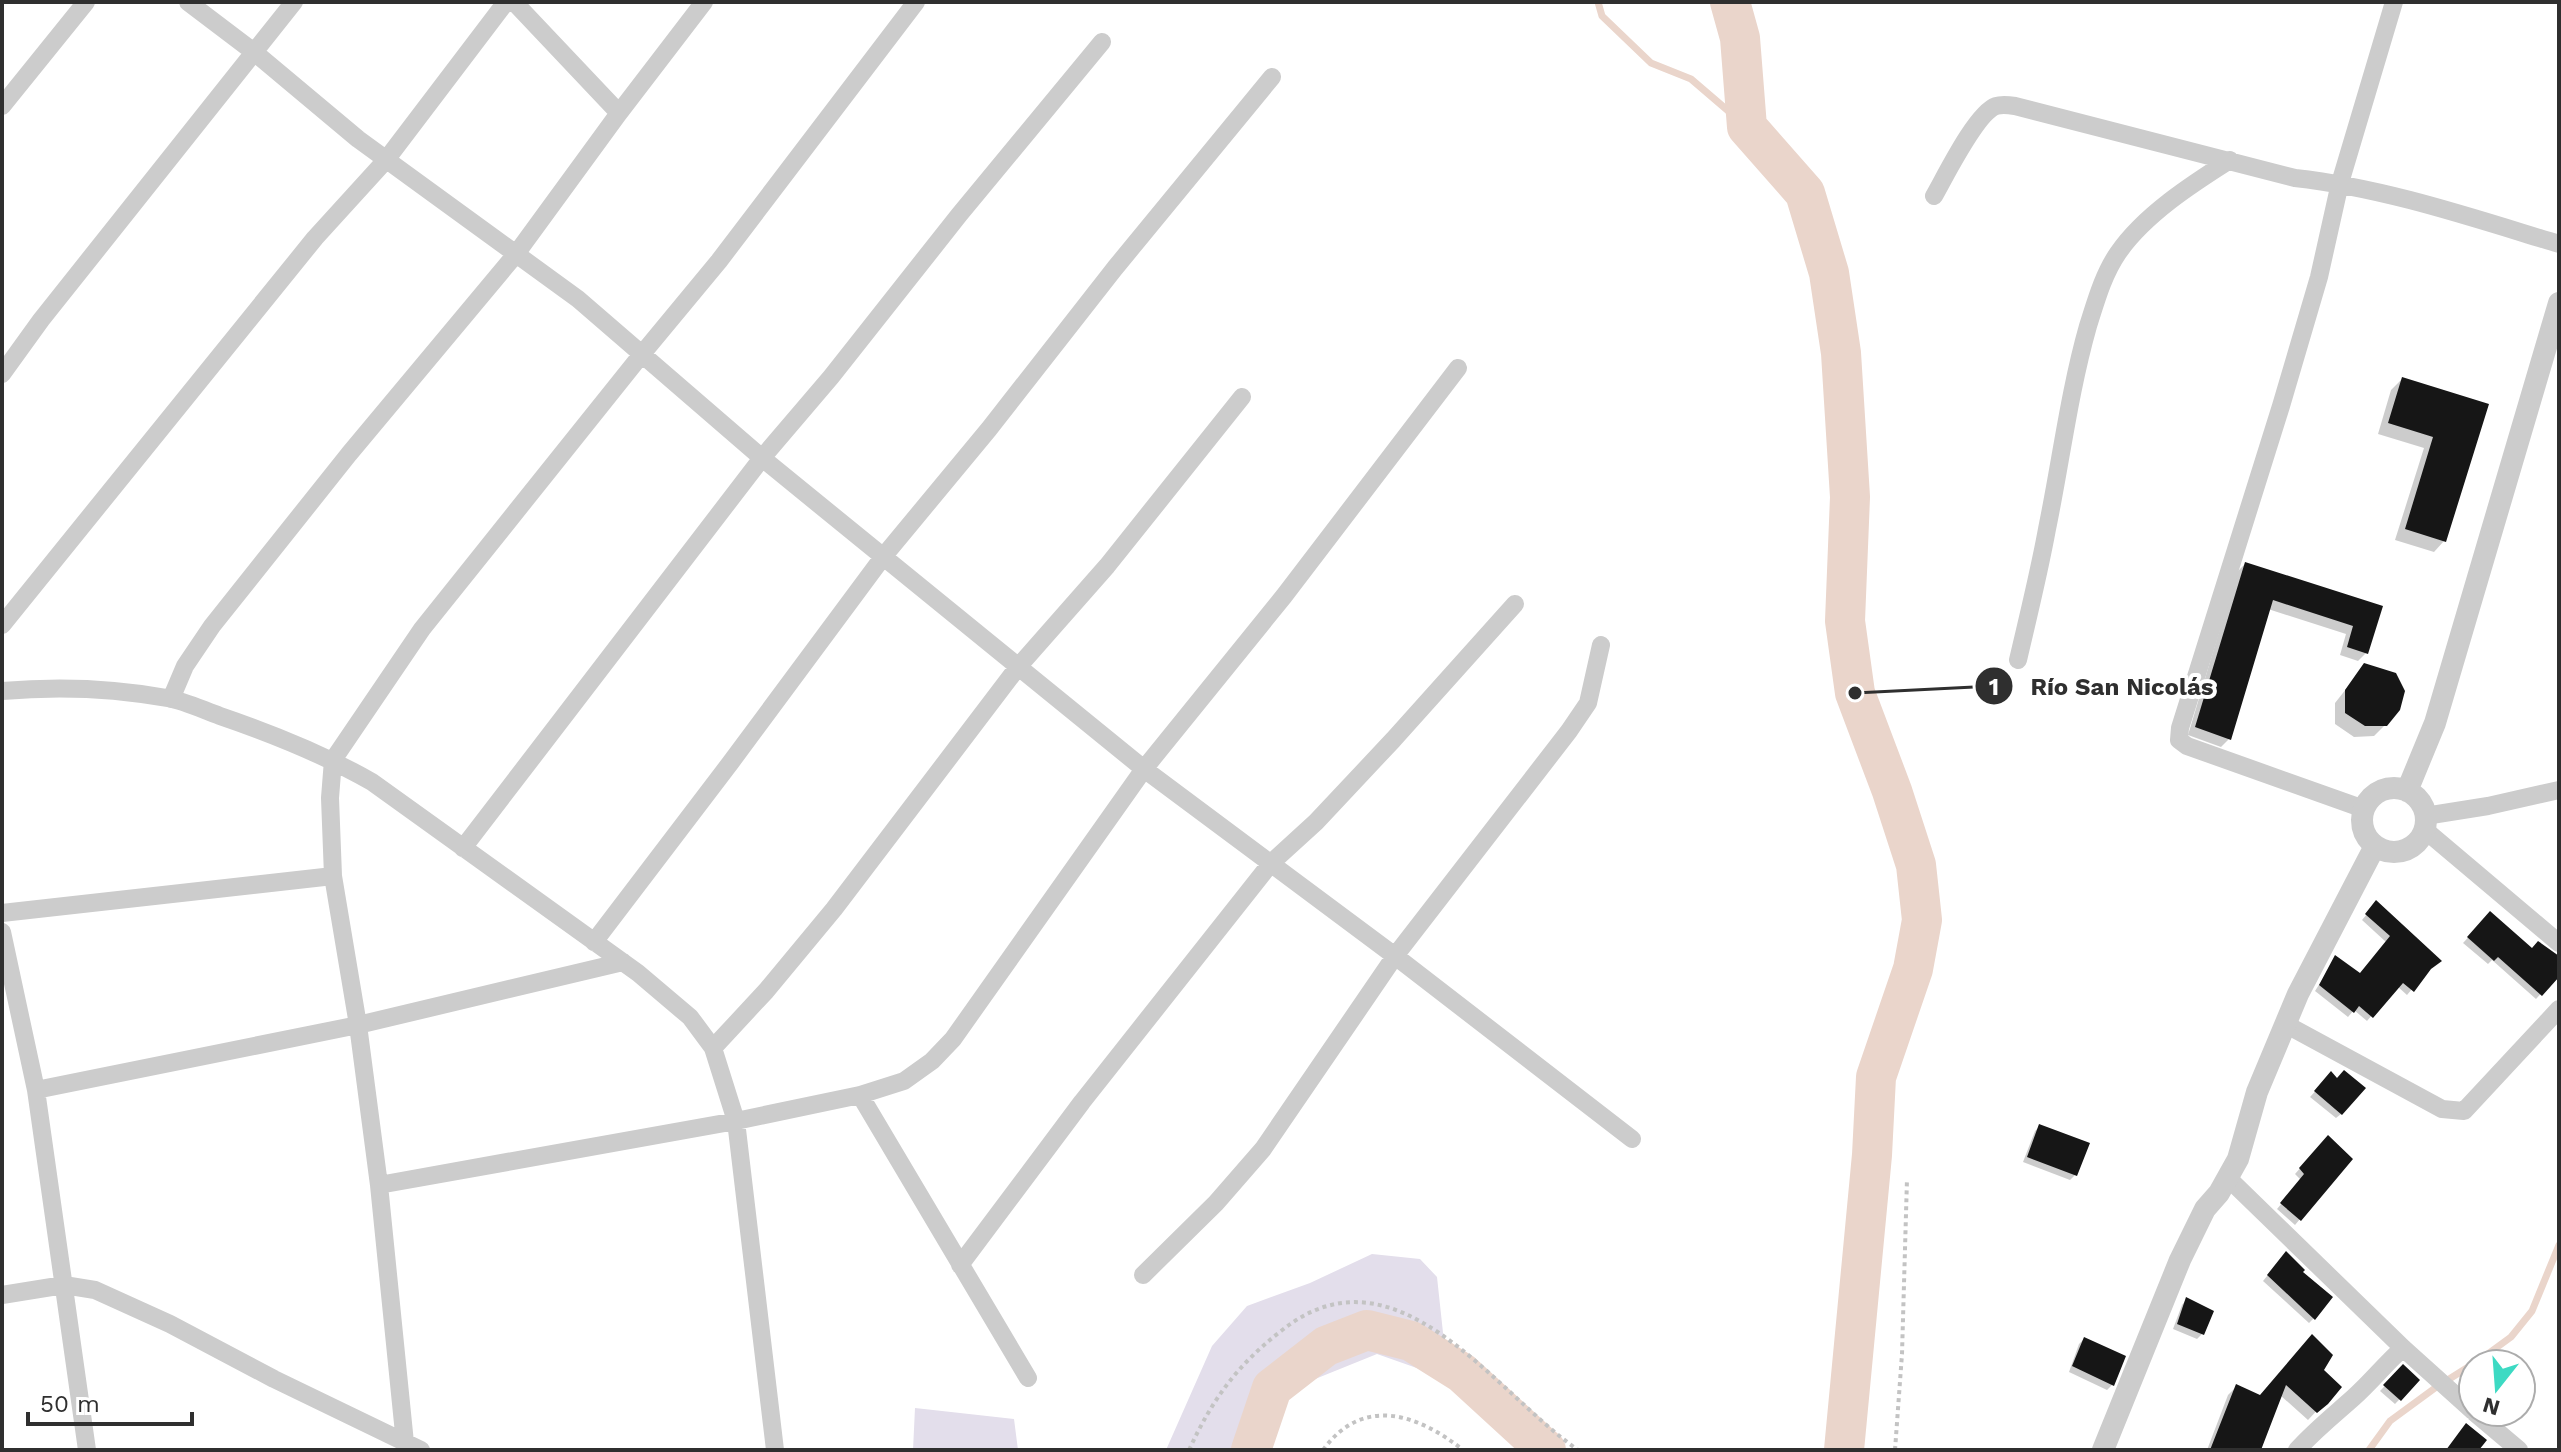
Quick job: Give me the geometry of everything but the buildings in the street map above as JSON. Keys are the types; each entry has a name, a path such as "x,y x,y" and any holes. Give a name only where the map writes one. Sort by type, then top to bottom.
{"street":[{"path":"2,106 86,2"},
{"path":"188,2 386,160 578,299 762,458 1144,769 1395,956 1632,1139"},
{"path":"2,374 41,320 294,2"},
{"path":"2,625 305,250 386,160 506,2"},
{"path":"514,2 619,113"},
{"path":"171,699 185,666 212,626 358,442 516,254 704,2"},
{"path":"413,1447 358,1025 333,876 330,798 333,760 422,629 719,261 916,2"},
{"path":"2364,809 2187,746 2179,740 2180,728 2319,277 2340,183 2394,2"},
{"path":"463,848 762,458 1102,42"},
{"path":"594,942 883,557 1272,77"},
{"path":"1934,196 1966,140 1990,109 1998,105 2015,106 2295,178 2340,183 2559,244"},
{"path":"2018,660 2047,530 2063,435 2100,287 2118,252 2138,231 2165,205 2230,160"},
{"path":"2407,791 2435,723 2559,303"},
{"path":"379,1185 736,1121 860,1095 904,1081 932,1061 953,1039 1144,769 1284,596 1458,368"},
{"path":"713,1048 766,991 834,909 1018,667 1107,566 1242,397"},
{"path":"960,1265 1082,1102 1271,863 1316,822 1515,604"},
{"path":"1143,1275 1216,1203 1263,1149 1395,956 1581,714 1588,703 1601,645"},
{"path":"2,691 53,687 105,689 171,699 278,735 333,760 372,782 623,962 690,1017 713,1048 736,1121 775,1450"},
{"path":"2559,790 2425,823 2413,846 2404,850 2384,850 2375,846 2363,829 2364,809 2377,793 2397,788 2407,791 2416,797 2425,823 2559,943"},
{"path":"2103,1450 2180,1260 2205,1209 2238,1159 2257,1092 2298,994 2375,846"},
{"path":"2,913 333,876"},
{"path":"2,932 36,1090 87,1450"},
{"path":"36,1090 358,1025 623,962"},
{"path":"2285,1024 2442,1109 2464,1111 2559,1009"},
{"path":"860,1095 1028,1378"},
{"path":"2228,1178 2457,1398"},
{"path":"2,1295 64,1285 95,1290 170,1324 413,1447"},
{"path":"2297,1450 2403,1348"},
{"path":"2493,1428 2519,1450"}],"path":[{"path":"1895,1450 1902,1354 1907,1179"},
{"path":"1189,1450 1203,1419 1229,1380 1257,1349 1297,1318 1331,1304 1363,1301 1408,1313 1449,1340 1560,1438 1578,1450"},
{"path":"1323,1450 1350,1424 1376,1414 1409,1419 1431,1428 1463,1450"}],"shaded area":[{"path":"1372,1254 1420,1259 1437,1277 1448,1379 1377,1354 1263,1400 1250,1450 1166,1450 1212,1346 1247,1306 1310,1283"},
{"path":"915,1408 1014,1419 1018,1450 913,1450"}],"waterway":[{"path":"1598,2 1602,16 1651,63 1691,79 1747,127"},
{"path":"1730,2 1740,38 1747,127 1805,193 1829,273 1841,353 1850,497 1845,621 1855,693 1916,865 1922,920 1913,969 1876,1077 1872,1155 1844,1450"},
{"path":"2496,1348 2511,1337 2532,1311 2559,1245"},
{"path":"1251,1450 1272,1388 1326,1346 1367,1330 1411,1341 1462,1373 1546,1450"},
{"path":"2369,1450 2390,1421 2457,1374"}],"place":[{"name":"Río San Nicolás","path":"1855,693"}]}
